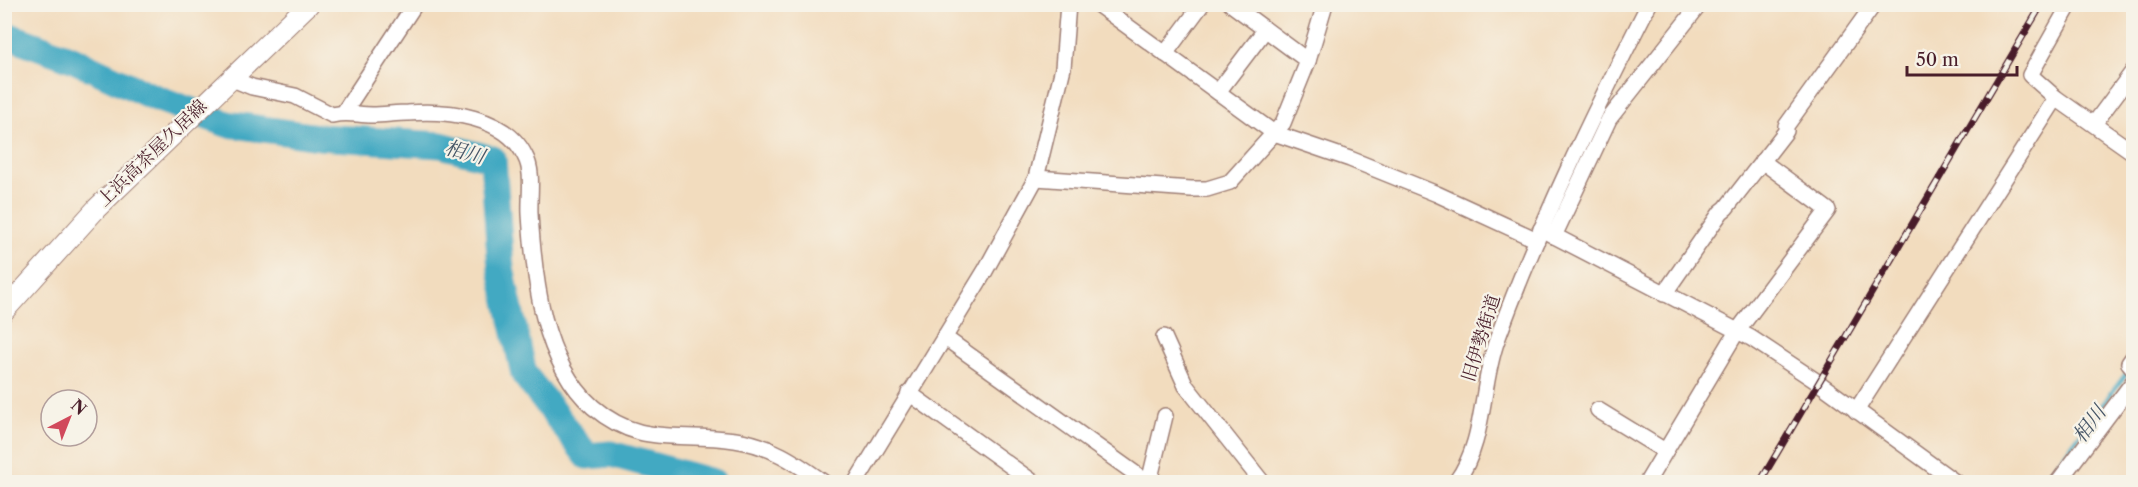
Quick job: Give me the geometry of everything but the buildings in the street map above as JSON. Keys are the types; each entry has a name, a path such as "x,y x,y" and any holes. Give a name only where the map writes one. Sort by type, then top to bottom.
{"main road":[{"name":"上浜高茶屋久居線","path":"4,311 80,225 166,139 309,4"}],"street":[{"path":"344,112 415,4"},
{"path":"856,483 985,271 1036,178 1063,68 1068,4"},
{"path":"1097,4 1274,134 1372,168 1544,235 1664,294 1736,333 1751,338 1955,483"},
{"path":"1165,54 1202,4"},
{"path":"1231,4 1308,61"},
{"path":"1036,178 1208,189 1220,186 1238,176 1274,134 1292,105 1325,4"},
{"path":"1544,235 1649,4"},
{"path":"1544,235 1609,119 1700,4"},
{"path":"1664,294 1721,212 1762,161 1874,4"},
{"path":"2070,4 2030,75 2056,98 2133,153"},
{"path":"1218,92 1265,30"},
{"path":"2094,124 2133,70"},
{"path":"230,78 252,87 295,96 332,115 344,112 370,115 423,112 449,114 488,124 503,131 517,143 527,160 530,221 544,317 555,356 582,395 614,422 634,432 721,438 754,444 789,458 823,483"},
{"path":"1856,411 2056,98"},
{"path":"1647,483 1736,333 1827,210 1762,161"},
{"name":"旧伊勢街道","path":"1456,483 1476,446 1488,367 1544,235"},
{"path":"944,337 1148,483 1166,416"},
{"path":"1164,337 1186,386 1262,483"},
{"path":"2058,483 2133,381"},
{"path":"909,393 1033,483"},
{"path":"1598,410 1665,451"}],"waterway":[{"name":"相川","path":"4,34 72,59 151,96 227,124 319,137 441,145 493,159 501,269 524,374 587,456 611,454 713,482"},
{"name":"相川","path":"2044,482 2129,370"}],"railway":[{"path":"1760,482 2042,4"}]}
